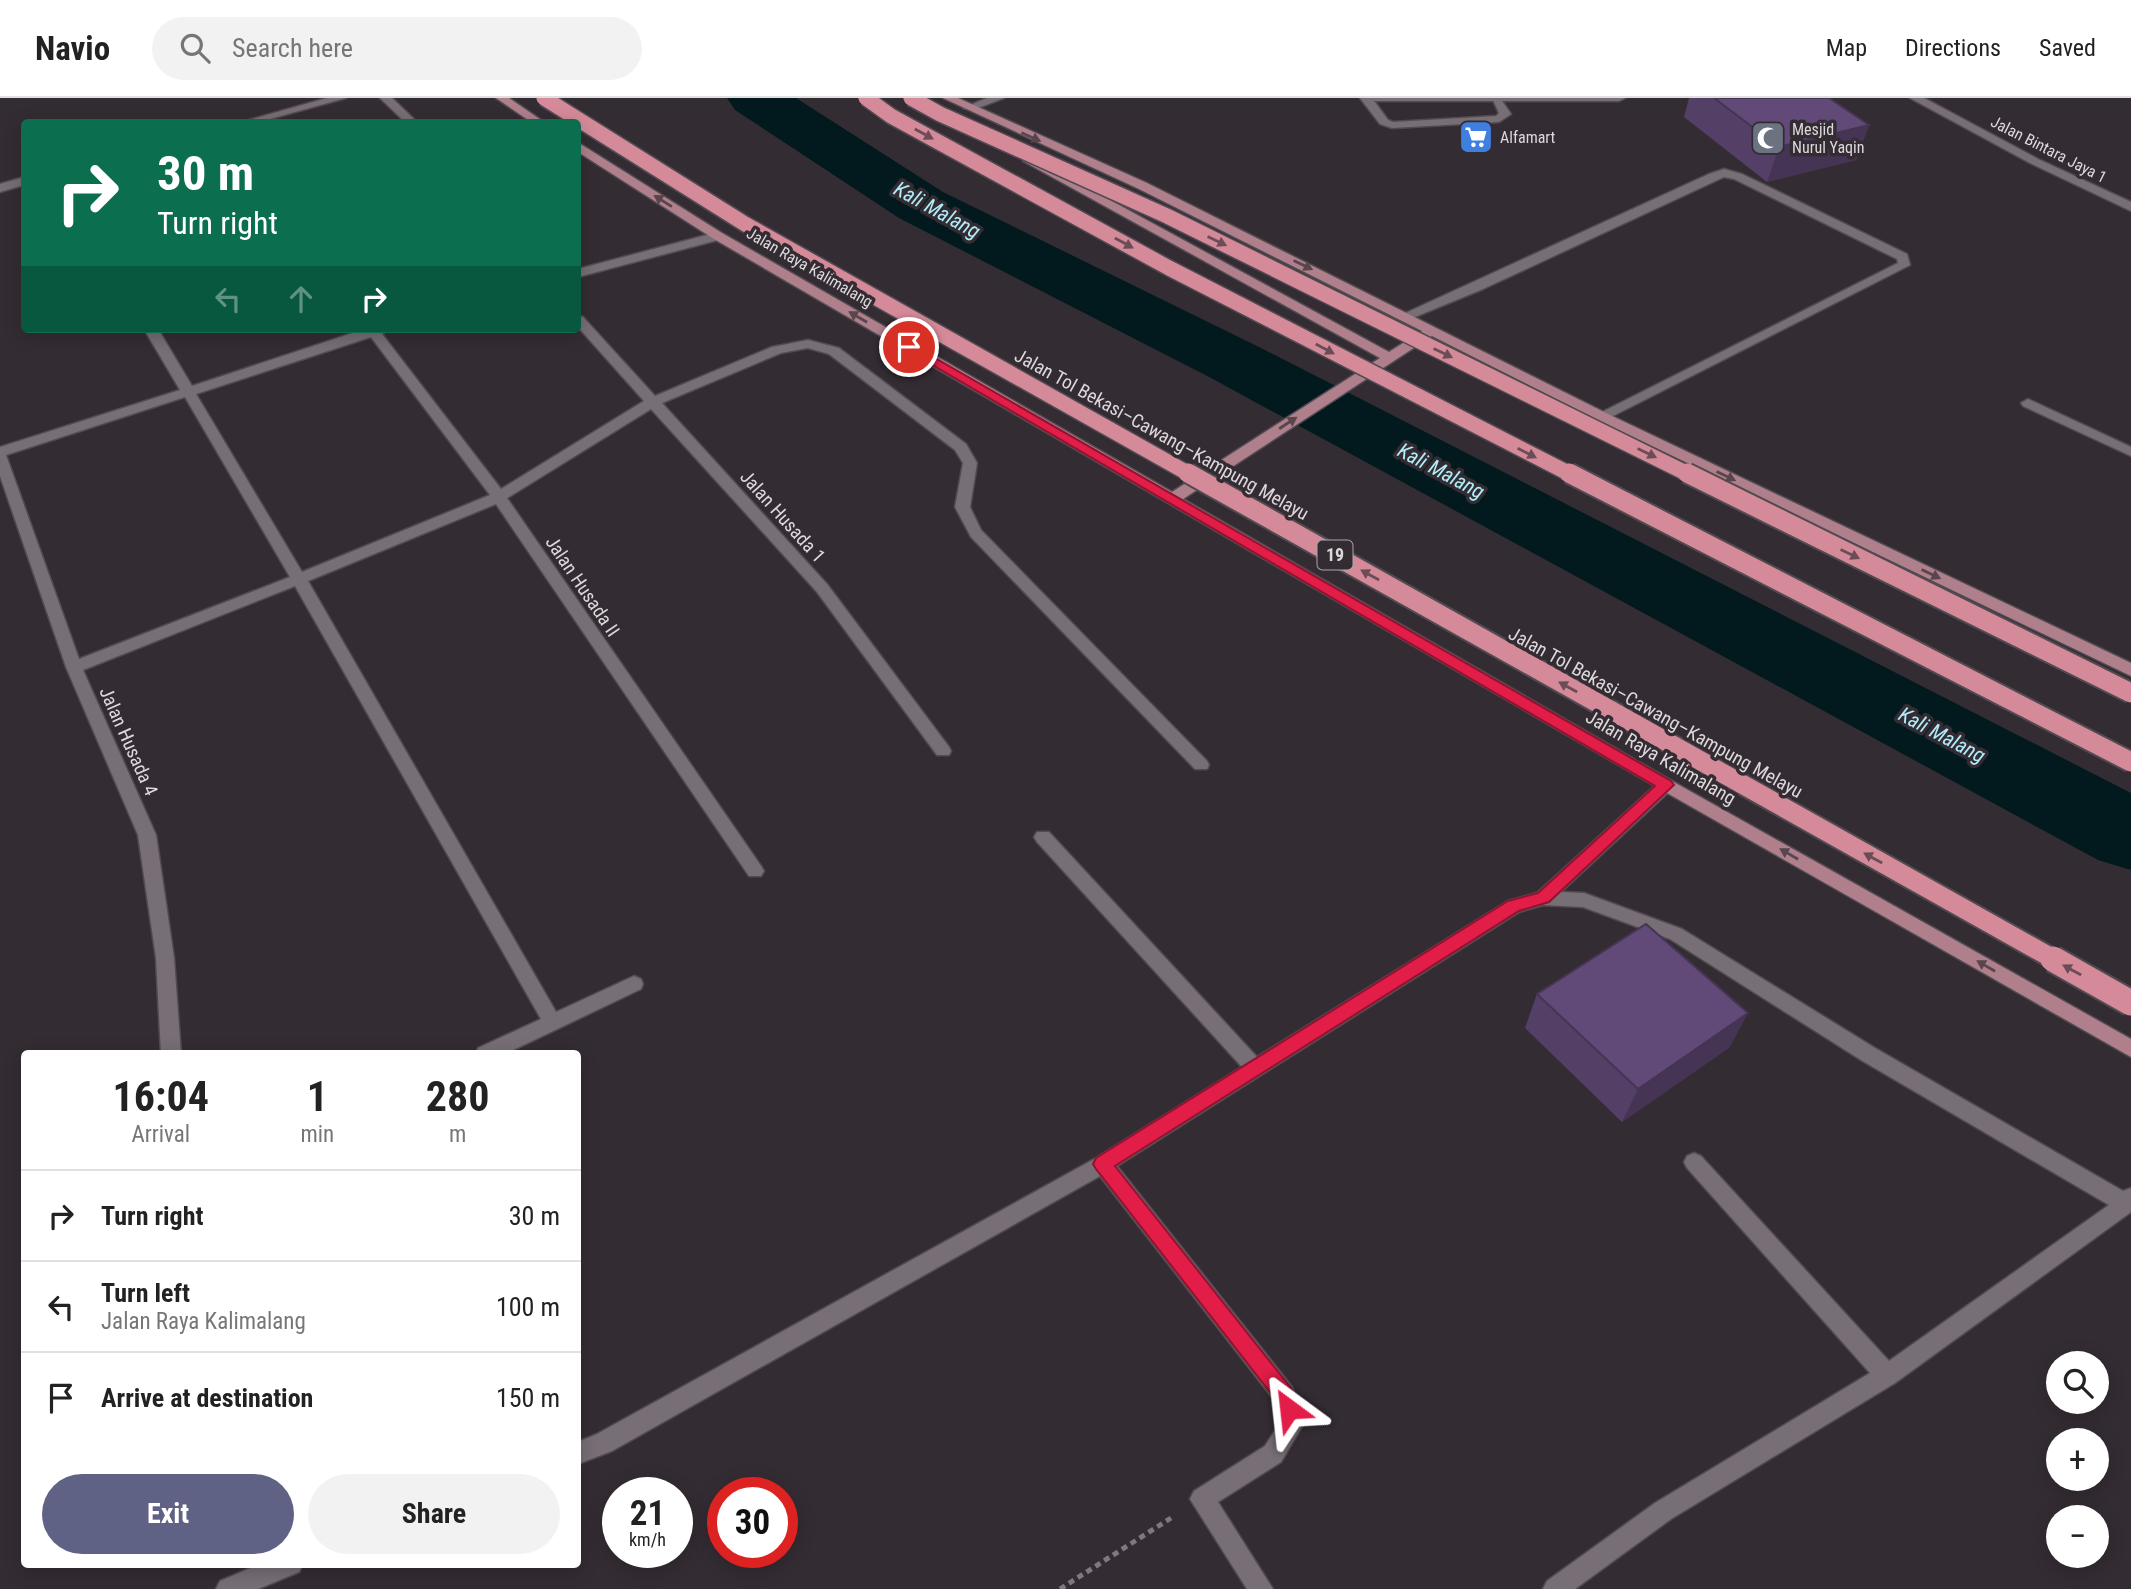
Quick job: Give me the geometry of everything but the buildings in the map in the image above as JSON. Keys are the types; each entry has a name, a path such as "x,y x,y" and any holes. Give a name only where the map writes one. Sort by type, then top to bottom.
{"highway":[{"name":"Jalan Tol Bekasi–Cawang–Kampung Melayu","path":"544,98 578,119"},
{"path":"866,98 891,116 1181,275 2131,762"},
{"path":"911,98 940,114 1167,216 2131,693"},
{"name":"Jalan Tol Bekasi–Cawang–Kampung Melayu","path":"581,121 745,224 2131,1003"}],"main road":[{"path":"502,98 534,119"},
{"path":"949,98 1143,186 1604,417 2131,670"},
{"path":"969,108 983,135 1389,357"},
{"name":"Jalan Raya Kalimalang","path":"581,149 718,236 1666,785 2131,1048"},
{"path":"1172,499 1432,330"}],"street":[{"path":"260,119 340,98"},
{"path":"386,98 408,119"},
{"path":"969,108 998,98"},
{"path":"1366,98 1384,122 1392,125 1499,119 1505,114 1495,99"},
{"path":"1375,98 1619,98"},
{"name":"Jalan Bintara Jaya 1","path":"1916,98 2034,161 2131,207"},
{"path":"1405,316 1479,286 1724,173 1738,176 1903,257 1904,265 1604,417"},
{"path":"0,188 21,182"},
{"path":"581,272 718,236"},
{"name":"Jalan Husada 1","path":"581,323 822,588 943,751"},
{"path":"153,333 299,579 553,1023"},
{"path":"0,454 368,333"},
{"name":"Jalan Husada II","path":"379,333 499,497 755,870"},
{"path":"74,667 499,497 653,402 777,350 808,344 834,351 961,447 970,463 961,510 968,524 1201,765"},
{"path":"2028,403 2131,452"},
{"name":"Jalan Husada 4","path":"0,454 74,667 147,835 165,958 170,1050"},
{"path":"1543,898 1666,785"},
{"path":"1043,837 1256,1069"},
{"path":"581,1452 604,1443 1102,1164 1514,906 1543,898 1584,900 1676,934 1868,1054 2128,1201 1887,1375 1663,1511 1555,1589"},
{"path":"494,1050 634,984"},
{"path":"1695,1163 1887,1375"},
{"path":"1102,1164 1284,1395 1293,1423 1273,1454 1202,1499 1261,1589"},
{"path":"228,1589 281,1568"}],"path":[{"path":"1060,1589 1202,1499"}],"waterway":[{"name":"Kali Malang","path":"756,98 921,205 1236,363 2131,835"}],"place":[{"name":"Alfamart","path":"1476,137"},
{"name":"Mesjid Nurul Yaqin","path":"1768,138"}],"route":[{"path":"909,347 1666,785 1543,898 1514,906 1102,1164 1284,1395 1289,1409"}]}
